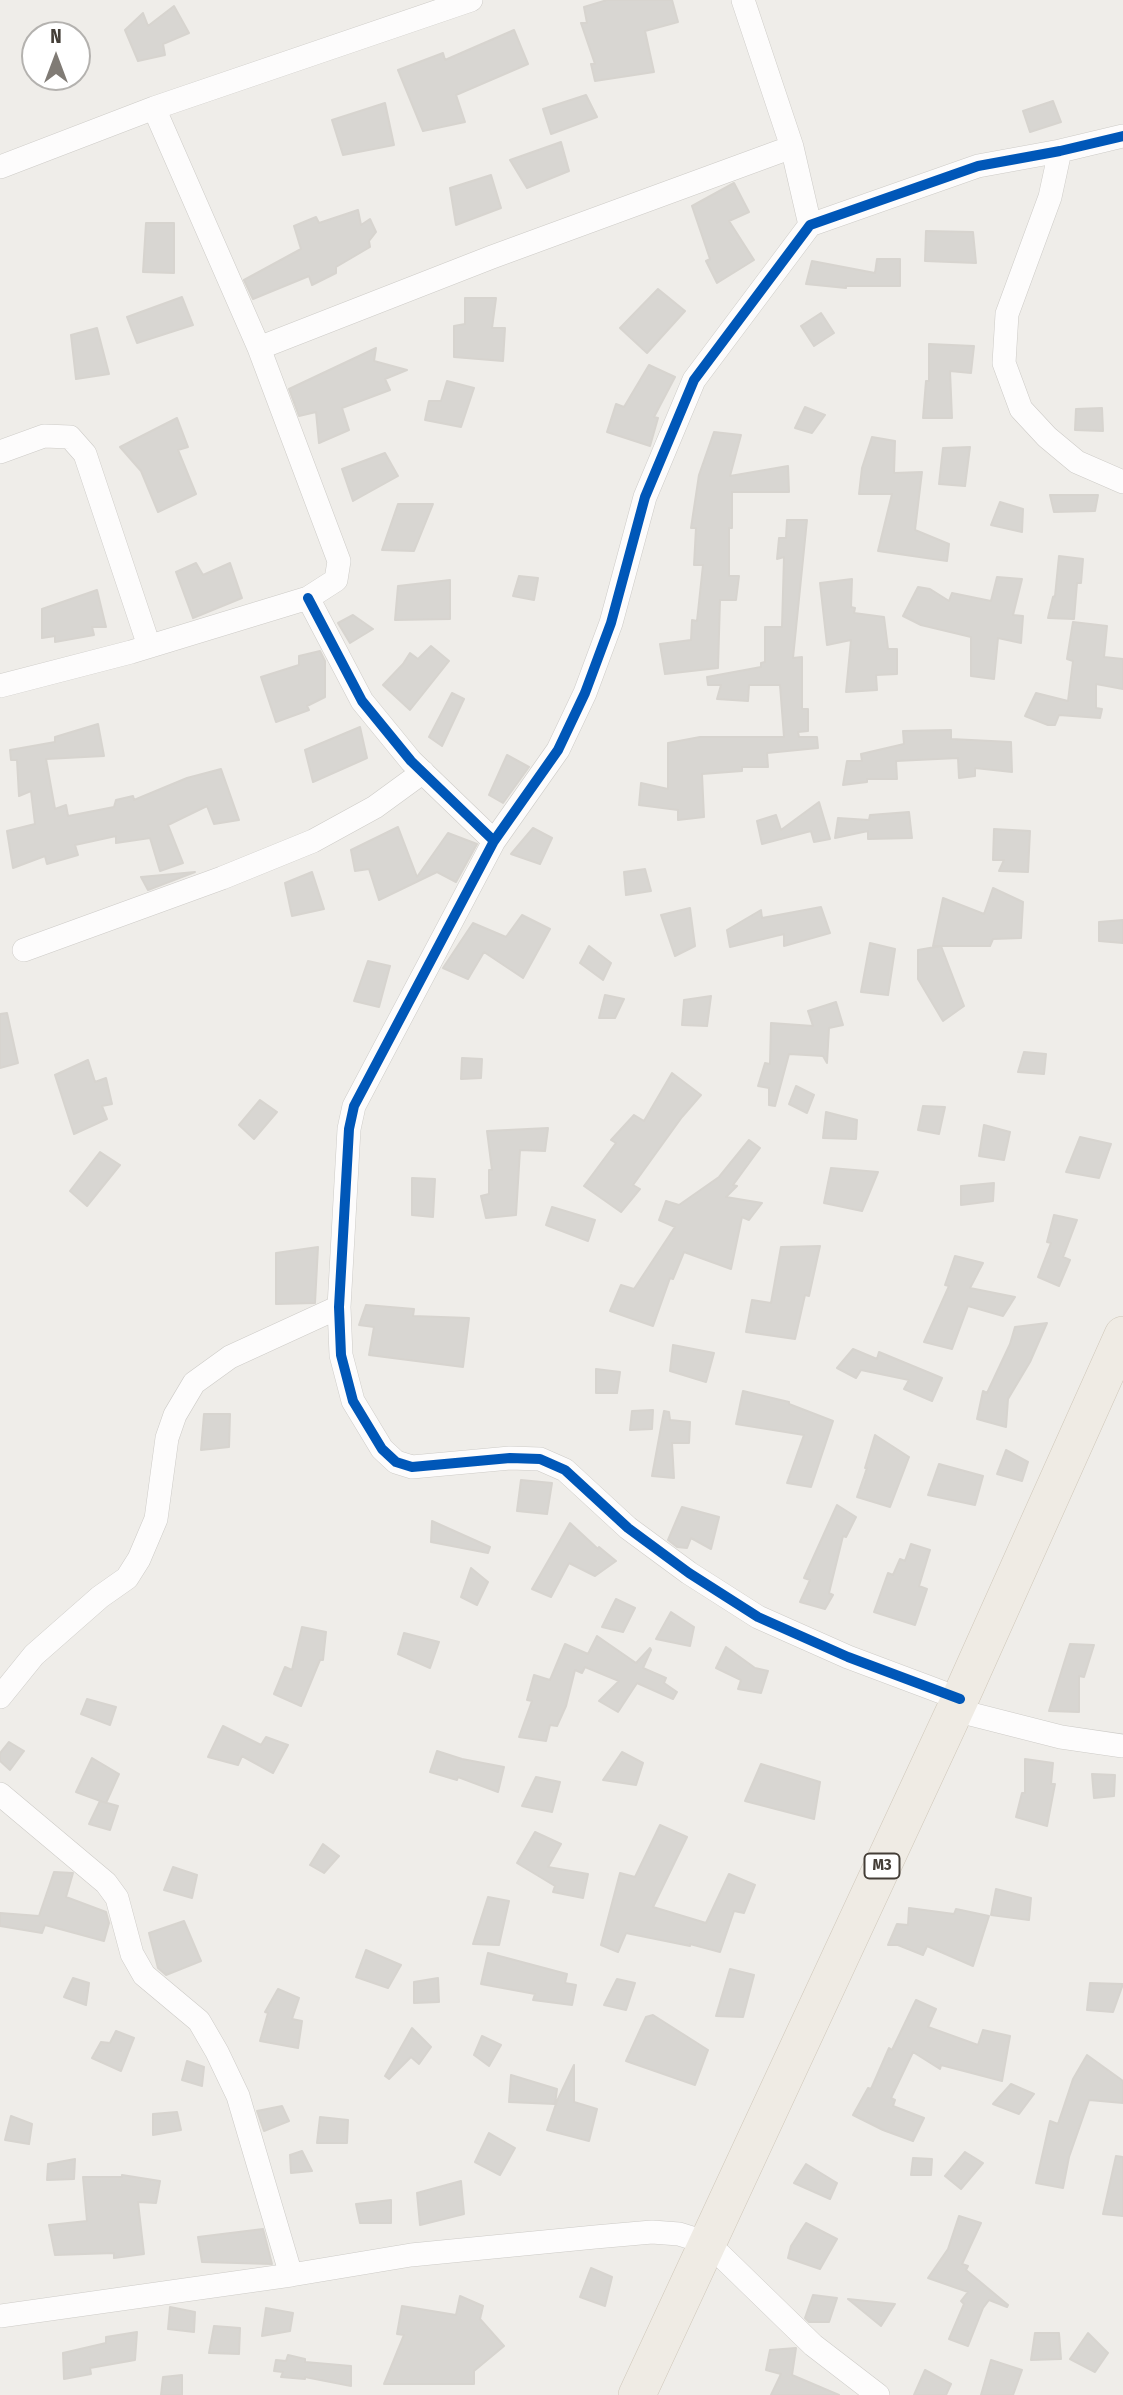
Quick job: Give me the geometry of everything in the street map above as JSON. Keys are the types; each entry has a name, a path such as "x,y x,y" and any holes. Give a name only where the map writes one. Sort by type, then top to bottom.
{"main road":[{"name":"M3","path":"637,2395 957,1704 1123,1335"}],"street":[{"path":"0,167 154,108 471,0"},
{"path":"743,0 792,148 810,225"},
{"path":"0,686 149,646 309,598 337,580 340,561 259,348 154,108"},
{"path":"1123,136 978,166 810,225 694,380 645,497 611,623 585,693 558,750 494,841 354,1106 348,1141 339,1307 341,1355 353,1401 382,1450 396,1462 412,1467 510,1458 540,1459 565,1470 628,1528 689,1573 758,1617 957,1704 1061,1737 1123,1746"},
{"path":"259,348 492,257 792,148"},
{"path":"1059,151 1050,197 1007,314 1004,363 1021,409 1047,437 1077,462 1123,482"},
{"path":"0,452 44,436 70,437 85,454 149,646"},
{"path":"309,598 362,701 423,772 494,841"},
{"path":"24,950 222,878 313,841 375,807 423,772"},
{"path":"0,1696 34,1655 100,1597 127,1578 139,1559 156,1519 167,1438 175,1415 194,1383 230,1357 339,1307"},
{"path":"0,1794 106,1883 117,1898 132,1954 144,1975 199,2021 238,2096 291,2275"},
{"path":"0,2316 291,2275 411,2255 652,2232 678,2234 708,2243 813,2345 878,2395"}],"building":[{"path":"607,0 672,0 678,22 645,31 654,72 595,81 591,64 595,64 581,23 587,23 584,7"},
{"path":"174,6 189,33 163,44 165,55 138,61 125,30 143,13 148,26"},
{"path":"514,30 528,64 456,95 465,122 423,131 398,70 443,53 445,60"},
{"path":"586,95 597,117 551,134 543,109"},
{"path":"1053,101 1061,122 1030,132 1023,111"},
{"path":"385,103 394,145 343,155 332,120"},
{"path":"561,142 569,171 527,188 510,160"},
{"path":"491,175 501,208 456,225 450,188"},
{"path":"734,183 749,212 729,221 754,260 717,283 706,261 710,259 692,206"},
{"path":"358,210 361,225 370,219 376,232 369,241 370,247 336,267 336,273 312,285 309,276 253,299 244,280 301,249 294,226 316,217 319,223"},
{"path":"146,223 174,223 174,273 143,272"},
{"path":"926,231 973,232 976,263 925,261"},
{"path":"877,259 900,259 900,286 846,288 806,284 812,261 875,273"},
{"path":"658,289 685,311 647,353 620,328"},
{"path":"182,297 193,325 137,343 127,317"},
{"path":"465,298 496,298 492,328 505,328 503,361 454,357 454,326 465,324"},
{"path":"821,313 834,333 814,346 801,326"},
{"path":"97,328 109,374 76,379 71,335"},
{"path":"929,344 974,346 971,373 950,371 952,418 923,418 926,381 929,381"},
{"path":"376,348 374,361 407,370 385,379 390,390 342,408 349,430 319,443 316,412 299,416 289,389"},
{"path":"649,365 675,377 654,417 658,418 650,446 607,432 616,404 624,407"},
{"path":"447,381 474,388 461,427 425,420 429,401 441,401"},
{"path":"805,407 825,415 812,433 795,428"},
{"path":"1102,408 1103,431 1075,430 1076,409"},
{"path":"177,418 188,447 178,450 196,494 158,512 141,471 120,447"},
{"path":"714,432 741,435 730,476 788,466 789,492 732,492 729,576 739,576 736,600 720,600 718,668 665,674 660,644 691,640 692,620 697,621 703,565 694,565 696,528 691,528 699,475"},
{"path":"872,437 895,441 894,473 922,472 915,530 949,544 947,561 878,551 892,494 859,494 862,468"},
{"path":"970,447 965,486 939,484 943,448"},
{"path":"385,453 398,476 353,501 342,469"},
{"path":"1050,495 1098,495 1095,511 1054,512"},
{"path":"1000,502 1023,509 1022,532 991,525"},
{"path":"398,504 433,504 414,551 382,550"},
{"path":"787,520 807,520 793,658 802,657 802,709 808,709 808,731 798,732 799,737 817,737 818,748 767,753 768,767 742,767 742,771 702,774 704,817 678,820 678,810 639,805 641,783 668,789 668,743 700,737 784,737 780,685 749,685 748,701 717,699 721,685 708,685 707,677 761,667 761,663 765,662 765,627 782,627 784,557 777,559 779,538 786,538"},
{"path":"1059,556 1083,559 1081,583 1077,583 1074,619 1048,618 1055,596"},
{"path":"196,563 203,575 230,563 242,598 193,618 176,572"},
{"path":"519,576 538,578 534,600 513,596"},
{"path":"997,577 1022,579 1013,615 1023,616 1021,643 998,638 994,679 971,676 971,637 921,625 903,616 918,587 930,589 949,601 952,593 991,601"},
{"path":"852,579 851,607 855,608 854,613 884,617 888,649 897,649 897,674 876,675 877,690 846,692 851,640 827,645 820,583"},
{"path":"450,580 450,619 395,620 398,586"},
{"path":"97,590 106,627 92,627 94,635 55,642 55,636 42,638 42,609"},
{"path":"353,615 373,629 350,643 338,623"},
{"path":"1073,622 1107,626 1104,657 1123,659 1123,689 1096,684 1096,708 1102,709 1100,718 1059,715 1055,725 1048,725 1025,716 1036,693 1068,701 1073,661 1067,659"},
{"path":"431,646 449,661 410,710 383,685 410,653 418,659"},
{"path":"320,651 325,661 325,697 307,706 309,710 276,722 261,677 299,665 299,656"},
{"path":"452,693 464,699 442,746 429,737"},
{"path":"98,724 104,756 46,759 55,809 66,805 68,816 114,807 116,800 133,796 134,800 187,778 221,769 239,820 214,824 207,806 168,825 183,863 160,871 150,838 116,843 116,836 75,845 78,855 47,864 45,856 13,868 7,831 35,824 31,791 19,796 17,760 11,760 10,750 55,742 55,737"},
{"path":"360,727 367,758 313,782 305,750"},
{"path":"951,730 951,739 1011,742 1012,772 975,768 975,776 959,778 958,758 896,761 897,779 867,779 867,782 843,785 847,761 862,761 861,754 904,744 903,731"},
{"path":"507,755 529,767 503,803 489,795"},
{"path":"819,802 830,839 814,842 811,831 762,844 757,821 776,815 781,830"},
{"path":"909,812 912,838 868,839 868,831 835,838 838,818 869,820 870,815"},
{"path":"398,827 417,877 448,833 477,844 456,882 437,872 379,900 369,869 355,871 351,850"},
{"path":"533,828 552,838 540,864 511,854"},
{"path":"994,829 1030,831 1028,872 999,871 1004,860 993,860"},
{"path":"645,869 651,891 626,895 624,872"},
{"path":"195,872 148,890 141,877"},
{"path":"312,872 324,909 292,916 285,883"},
{"path":"993,888 1023,902 1021,938 993,939 990,946 933,946 943,898 984,914"},
{"path":"821,907 830,933 784,946 784,934 730,947 727,930 761,910 762,918"},
{"path":"690,908 695,946 675,956 661,915"},
{"path":"522,915 550,929 523,978 484,952 468,979 443,968 473,923 506,937"},
{"path":"1123,920 1123,943 1099,941 1099,922"},
{"path":"870,943 895,949 888,995 861,992"},
{"path":"589,946 611,963 603,980 580,963"},
{"path":"941,946 964,1006 943,1021 918,979 918,950"},
{"path":"368,961 390,966 379,1007 354,1001"},
{"path":"605,995 624,999 615,1018 599,1018"},
{"path":"711,996 707,1026 682,1025 684,1000"},
{"path":"836,1002 843,1025 829,1028 827,1063 823,1056 789,1054 775,1106 769,1105 769,1088 758,1086 765,1063 770,1064 771,1023 813,1026 808,1011"},
{"path":"7,1013 18,1063 0,1068 0,1014"},
{"path":"1024,1052 1046,1054 1044,1074 1018,1072"},
{"path":"462,1058 482,1059 481,1078 461,1079"},
{"path":"88,1060 95,1082 106,1078 112,1104 102,1106 107,1119 74,1134 55,1075"},
{"path":"672,1073 701,1095 633,1185 640,1189 621,1212 584,1186 616,1143 611,1140 634,1115 644,1121"},
{"path":"796,1086 814,1095 807,1113 789,1104"},
{"path":"260,1100 277,1112 254,1139 239,1125"},
{"path":"923,1106 945,1107 939,1134 918,1130"},
{"path":"826,1112 857,1120 856,1139 823,1138"},
{"path":"984,1125 1010,1132 1004,1160 979,1156"},
{"path":"548,1128 545,1151 520,1150 516,1215 486,1218 481,1196 489,1194 489,1170 492,1170 487,1131"},
{"path":"1080,1137 1111,1144 1099,1178 1066,1172"},
{"path":"749,1140 760,1148 733,1185 737,1186 726,1197 762,1203 749,1220 742,1217 731,1269 684,1252 673,1279 670,1278 653,1326 610,1311 621,1285 634,1289 675,1227 659,1220 666,1201 679,1205 719,1177"},
{"path":"100,1152 120,1165 87,1206 70,1191"},
{"path":"831,1168 878,1172 862,1211 824,1203"},
{"path":"412,1178 435,1179 433,1217 412,1215"},
{"path":"994,1183 993,1201 961,1205 961,1186"},
{"path":"552,1207 595,1220 588,1241 546,1225"},
{"path":"1054,1215 1077,1220 1063,1257 1070,1260 1059,1286 1038,1277 1051,1243 1047,1242"},
{"path":"820,1246 809,1296 805,1295 795,1339 746,1332 752,1300 771,1303 781,1247"},
{"path":"318,1247 315,1303 276,1304 276,1253"},
{"path":"955,1256 983,1263 970,1288 1015,1297 1003,1316 968,1306 952,1349 924,1342 949,1286 945,1285"},
{"path":"366,1305 414,1309 413,1316 469,1318 463,1367 369,1355 374,1327 359,1325"},
{"path":"1047,1323 1030,1362 1008,1399 1006,1427 977,1419 983,1391 987,1393 1015,1327"},
{"path":"673,1345 714,1353 706,1382 670,1371"},
{"path":"853,1349 877,1359 879,1352 942,1378 932,1401 904,1389 909,1380 861,1370 856,1378 837,1368"},
{"path":"596,1369 620,1372 617,1393 596,1393"},
{"path":"743,1391 789,1402 833,1421 811,1487 787,1483 804,1435 736,1424"},
{"path":"653,1410 652,1429 630,1430 632,1411"},
{"path":"664,1411 669,1412 670,1420 690,1422 689,1443 672,1443 674,1478 652,1476"},
{"path":"204,1414 230,1414 229,1447 201,1450"},
{"path":"875,1435 909,1457 890,1507 857,1497"},
{"path":"1006,1450 1028,1462 1022,1481 997,1474"},
{"path":"939,1464 983,1476 975,1505 928,1495"},
{"path":"521,1480 552,1483 547,1514 517,1511"},
{"path":"837,1505 856,1517 846,1537 843,1536 829,1593 833,1595 825,1609 800,1602 810,1580 804,1578"},
{"path":"682,1507 719,1517 711,1549 691,1538 687,1548 677,1547 668,1540"},
{"path":"432,1521 490,1547 488,1553 431,1542"},
{"path":"570,1523 598,1549 599,1547 616,1561 595,1576 569,1563 551,1597 532,1589"},
{"path":"911,1544 930,1550 919,1586 927,1589 915,1625 874,1612 888,1573 893,1575 900,1559 905,1561"},
{"path":"471,1568 488,1582 477,1605 461,1597"},
{"path":"616,1599 635,1608 623,1632 602,1627"},
{"path":"671,1612 694,1627 690,1646 656,1639"},
{"path":"302,1627 326,1632 323,1660 320,1660 301,1706 274,1694 285,1667 292,1670"},
{"path":"404,1633 439,1642 430,1668 398,1654"},
{"path":"597,1636 636,1663 650,1648 643,1668 666,1678 664,1683 677,1692 673,1699 637,1683 618,1712 599,1701 619,1681 585,1667 582,1673 575,1670 566,1706 557,1726 550,1725 546,1741 519,1737 532,1701 527,1700 534,1675 550,1680 565,1644 588,1654"},
{"path":"1070,1644 1094,1645 1084,1677 1079,1676 1079,1712 1049,1711"},
{"path":"726,1647 755,1668 768,1671 761,1693 738,1689 741,1680 716,1668"},
{"path":"87,1699 116,1707 110,1725 81,1714"},
{"path":"223,1726 261,1745 266,1737 288,1745 273,1773 242,1756 238,1765 208,1757"},
{"path":"9,1742 24,1751 10,1770 0,1761 0,1753"},
{"path":"437,1751 504,1767 498,1792 458,1777 457,1780 430,1772"},
{"path":"622,1752 643,1763 636,1785 603,1780"},
{"path":"92,1758 119,1774 106,1803 76,1792"},
{"path":"1025,1759 1053,1763 1051,1784 1055,1784 1047,1826 1016,1817 1022,1793 1025,1793"},
{"path":"761,1764 820,1782 814,1819 745,1801"},
{"path":"1092,1774 1115,1775 1114,1796 1094,1798"},
{"path":"536,1777 560,1782 552,1812 522,1806"},
{"path":"100,1801 118,1806 110,1830 89,1824"},
{"path":"660,1825 687,1837 653,1907 706,1923 729,1874 755,1885 744,1913 734,1911 720,1952 626,1933 618,1952 601,1945 620,1873 635,1877"},
{"path":"535,1832 561,1844 548,1867 588,1874 583,1898 553,1892 555,1886 517,1863"},
{"path":"323,1844 339,1856 324,1873 310,1865"},
{"path":"173,1867 197,1875 192,1898 164,1890"},
{"path":"54,1872 73,1873 66,1897 106,1912 109,1923 104,1941 45,1925 42,1933 0,1926 0,1913 39,1916"},
{"path":"996,1889 1031,1898 1029,1920 991,1915"},
{"path":"488,1897 509,1901 499,1945 473,1944"},
{"path":"909,1908 954,1914 956,1909 989,1916 973,1966 927,1946 923,1955 898,1945 888,1945 897,1924 908,1925"},
{"path":"184,1921 201,1961 166,1975 158,1968 149,1933"},
{"path":"366,1950 401,1965 388,1988 356,1977"},
{"path":"488,1953 567,1974 565,1983 576,1985 572,2005 533,2000 535,1994 481,1984"},
{"path":"730,1969 754,1975 743,2017 716,2016"},
{"path":"73,1978 89,1983 86,2005 64,1997"},
{"path":"438,1978 439,2002 414,2003 414,1982"},
{"path":"617,1979 635,1983 626,2010 604,2005"},
{"path":"1090,1983 1123,1984 1113,2012 1087,2010"},
{"path":"278,1989 299,1998 292,2019 302,2021 298,2048 260,2041 268,2013 265,2012"},
{"path":"916,2000 936,2009 928,2027 978,2045 983,2030 1010,2036 1002,2081 941,2065 940,2069 913,2052 891,2098 895,2100 893,2106 924,2118 913,2141 853,2115 868,2088 871,2089 889,2048 892,2050"},
{"path":"653,2015 708,2050 695,2085 626,2061 646,2017"},
{"path":"412,2028 431,2047 419,2064 411,2057 389,2079 385,2076"},
{"path":"116,2031 134,2038 121,2071 92,2058 101,2042 110,2043"},
{"path":"482,2036 501,2045 489,2066 474,2055"},
{"path":"1087,2055 1123,2081 1123,2103 1089,2100 1069,2157 1063,2188 1036,2183 1050,2121 1058,2124 1073,2079"},
{"path":"187,2061 204,2067 202,2086 182,2080"},
{"path":"574,2065 574,2102 597,2109 589,2141 547,2130"},
{"path":"511,2075 557,2089 555,2104 509,2102"},
{"path":"1011,2084 1034,2094 1019,2114 993,2104"},
{"path":"282,2106 289,2121 264,2131 257,2111"},
{"path":"177,2112 181,2130 153,2135 153,2114"},
{"path":"11,2116 32,2124 29,2144 5,2140"},
{"path":"320,2117 348,2120 347,2143 317,2143"},
{"path":"489,2133 515,2148 500,2175 475,2162"},
{"path":"302,2151 312,2171 291,2173 290,2155"},
{"path":"965,2152 983,2163 961,2189 945,2176"},
{"path":"1116,2156 1123,2157 1123,2216 1103,2214"},
{"path":"913,2158 932,2159 931,2175 911,2175"},
{"path":"75,2159 74,2179 47,2180 48,2164"},
{"path":"806,2164 837,2183 830,2199 794,2183"},
{"path":"122,2175 160,2181 156,2203 138,2202 144,2254 114,2258 114,2253 55,2255 49,2225 87,2221 83,2177"},
{"path":"461,2181 464,2214 420,2225 417,2193"},
{"path":"391,2200 391,2223 360,2223 356,2204"},
{"path":"959,2216 981,2223 962,2264 968,2266 966,2270 1008,2305 1007,2307 989,2300 983,2308 968,2346 949,2339 964,2304 961,2301 968,2292 928,2278 948,2249"},
{"path":"806,2223 837,2239 820,2269 788,2258 791,2246"},
{"path":"263,2229 272,2264 202,2262 198,2237"},
{"path":"591,2268 612,2277 605,2306 580,2297"},
{"path":"813,2295 837,2298 829,2322 809,2322 805,2318"},
{"path":"460,2296 483,2306 480,2319 504,2346 474,2371 474,2384 384,2384 404,2335 397,2334 402,2306 456,2315"},
{"path":"848,2299 895,2304 881,2326"},
{"path":"170,2307 195,2312 194,2332 168,2329"},
{"path":"266,2308 293,2313 290,2331 262,2336"},
{"path":"214,2326 240,2328 239,2354 209,2353"},
{"path":"137,2332 135,2360 90,2368 91,2374 64,2379 63,2353 106,2343 106,2337"},
{"path":"1035,2333 1059,2333 1061,2359 1031,2360"},
{"path":"1088,2333 1108,2353 1095,2372 1070,2359"},
{"path":"796,2348 792,2375 839,2395 771,2395 781,2374 766,2370 770,2350"},
{"path":"288,2355 305,2359 305,2362 351,2366 351,2386 305,2377 281,2377 283,2372 274,2371 276,2360 286,2361"},
{"path":"991,2360 1022,2370 1013,2395 981,2395"},
{"path":"925,2370 951,2384 946,2395 914,2395"},
{"path":"182,2375 182,2395 161,2395 163,2377"}],"cycle path":[{"path":"494,841 558,750 585,693 611,623 645,497 694,380 810,225 978,166 1123,136"},
{"path":"308,598 362,701 411,761 494,841 354,1106 349,1129 339,1307 341,1355 353,1401 382,1449 396,1462 412,1467 510,1458 540,1459 565,1470 628,1528 689,1573 758,1617 848,1657 960,1699"}]}
